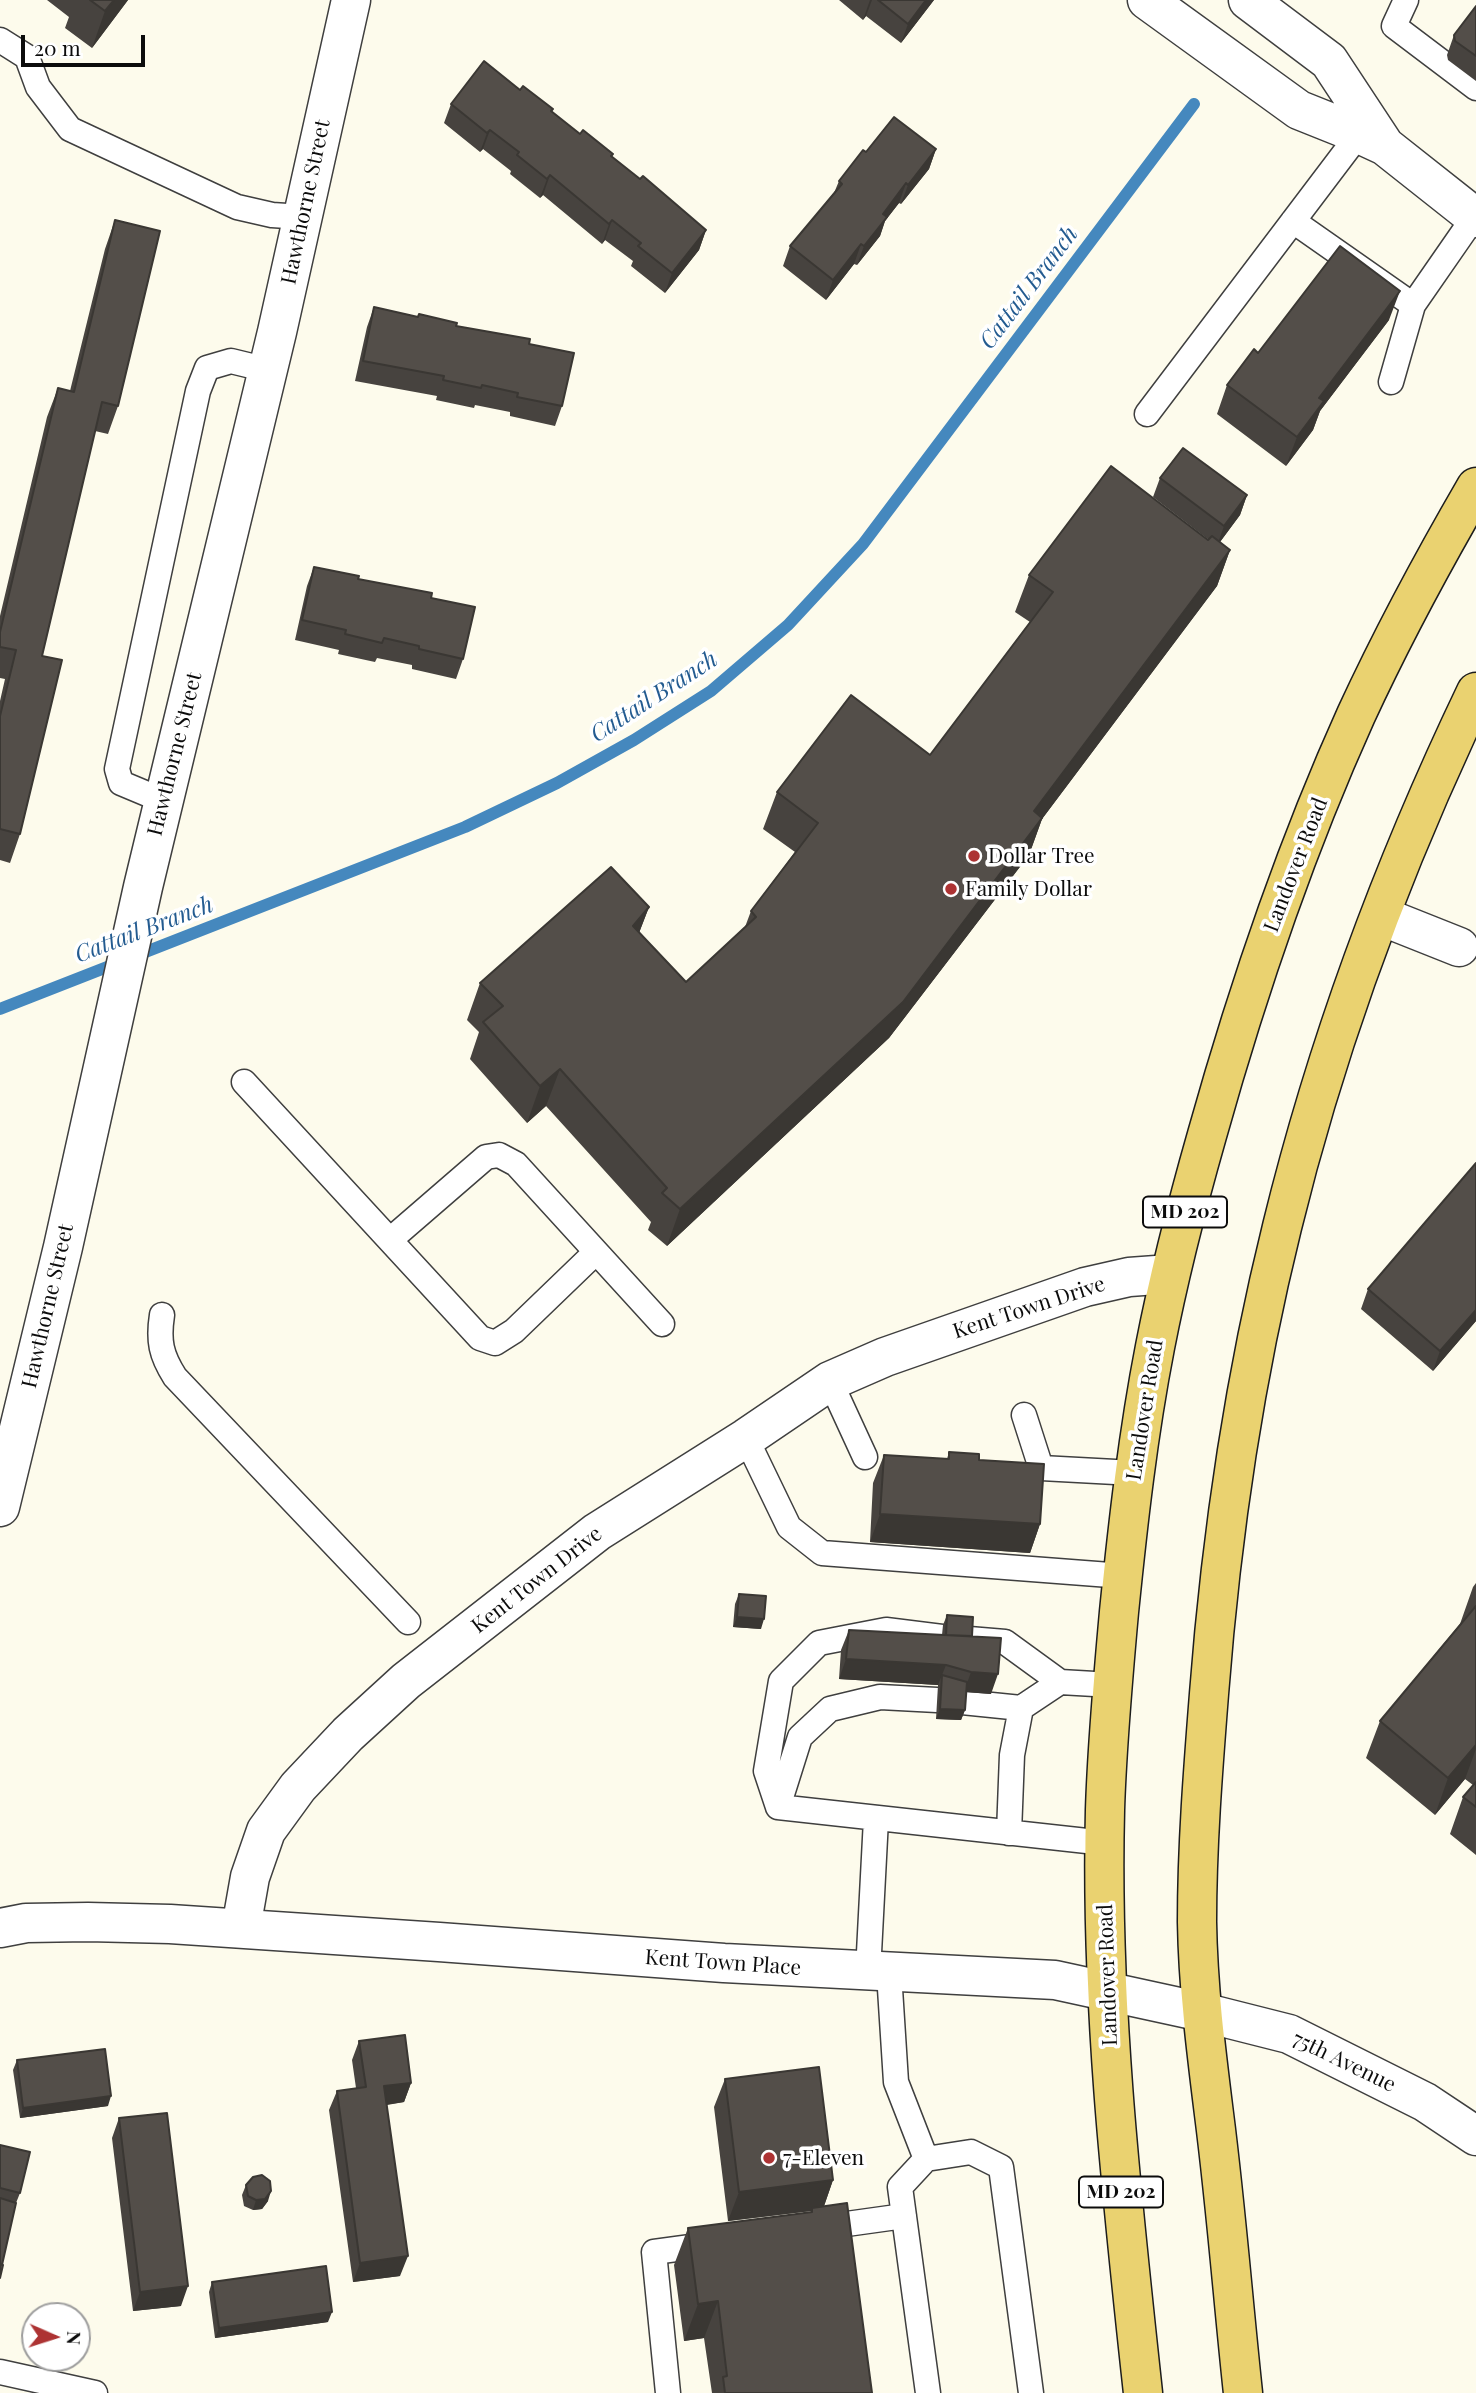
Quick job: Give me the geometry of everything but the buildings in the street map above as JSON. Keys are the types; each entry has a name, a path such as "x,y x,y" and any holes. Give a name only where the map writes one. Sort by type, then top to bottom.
{"main road":[{"name":"Landover Road","path":"1143,2393 1117,2156 1107,1991 1105,1843 1107,1758 1123,1576 1134,1473 1155,1348 1184,1213 1244,1010 1272,926 1357,713 1429,569 1476,486"},
{"path":"1243,2393 1202,2012 1197,1923 1204,1750 1219,1587 1238,1445 1282,1225 1339,1030 1427,800 1476,692"}],"street":[{"name":"Hawthorne Street","path":"0,1507 63,1247 143,887 268,370 351,0"},
{"path":"1147,0 1299,110 1372,140 1475,217"},
{"path":"1248,0 1329,61 1372,140"},
{"path":"1381,916 1459,947"},
{"name":"Kent Town Drive","path":"241,1928 250,1877 266,1830 298,1787 348,1734 406,1681 597,1532 746,1438 830,1381 885,1357 1085,1287 1129,1277 1170,1274"},
{"path":"0,1928 26,1923 88,1922 241,1928"},
{"name":"Kent Town Place","path":"241,1928 879,1973 1055,1980 1202,2012"},
{"name":"75th Avenue","path":"1202,2012 1289,2034 1425,2102 1476,2136"}],"lane":[{"path":"1406,0 1394,26 1476,88"},
{"path":"0,40 27,57 38,87 71,129 237,207 272,215 302,217"},
{"path":"1147,414 1293,221 1372,140"},
{"path":"1391,382 1413,305 1475,217"},
{"path":"1293,221 1413,305"},
{"path":"164,801 121,783 117,769 198,391 207,368 231,361 268,370"},
{"path":"244,1082 480,1338 495,1343 514,1332 596,1252"},
{"path":"390,1240 486,1157 499,1155 516,1164 662,1324"},
{"path":"162,1315 159,1329 163,1358 175,1377 408,1622"},
{"path":"830,1381 865,1457"},
{"path":"1024,1415 1041,1468 1134,1473"},
{"path":"746,1438 789,1527 822,1553 1123,1576"},
{"path":"778,1807 766,1771 781,1682 819,1643 886,1630 942,1637"},
{"path":"969,1639 1005,1642 1060,1682 1112,1685"},
{"path":"962,1702 1021,1708 1060,1682"},
{"path":"778,1807 800,1737 830,1709 880,1697 937,1700"},
{"path":"1009,1833 1012,1755 1021,1708"},
{"path":"778,1807 1105,1843"},
{"path":"877,1818 879,1973 896,2082 926,2159"},
{"path":"928,2393 900,2187 926,2159 971,2152 1001,2167 1031,2393"},
{"path":"799,2231 904,2216"},
{"path":"667,2393 654,2252 733,2241"},
{"path":"0,2372 95,2393"}],"waterway":[{"name":"Cattail Branch","path":"0,1009 465,827 557,783 634,740 711,691 788,625 863,544 1194,104"}],"place":[{"name":"Dollar Tree","path":"974,856"},
{"name":"Family Dollar","path":"951,889"},
{"name":"7-Eleven","path":"769,2158"}]}
